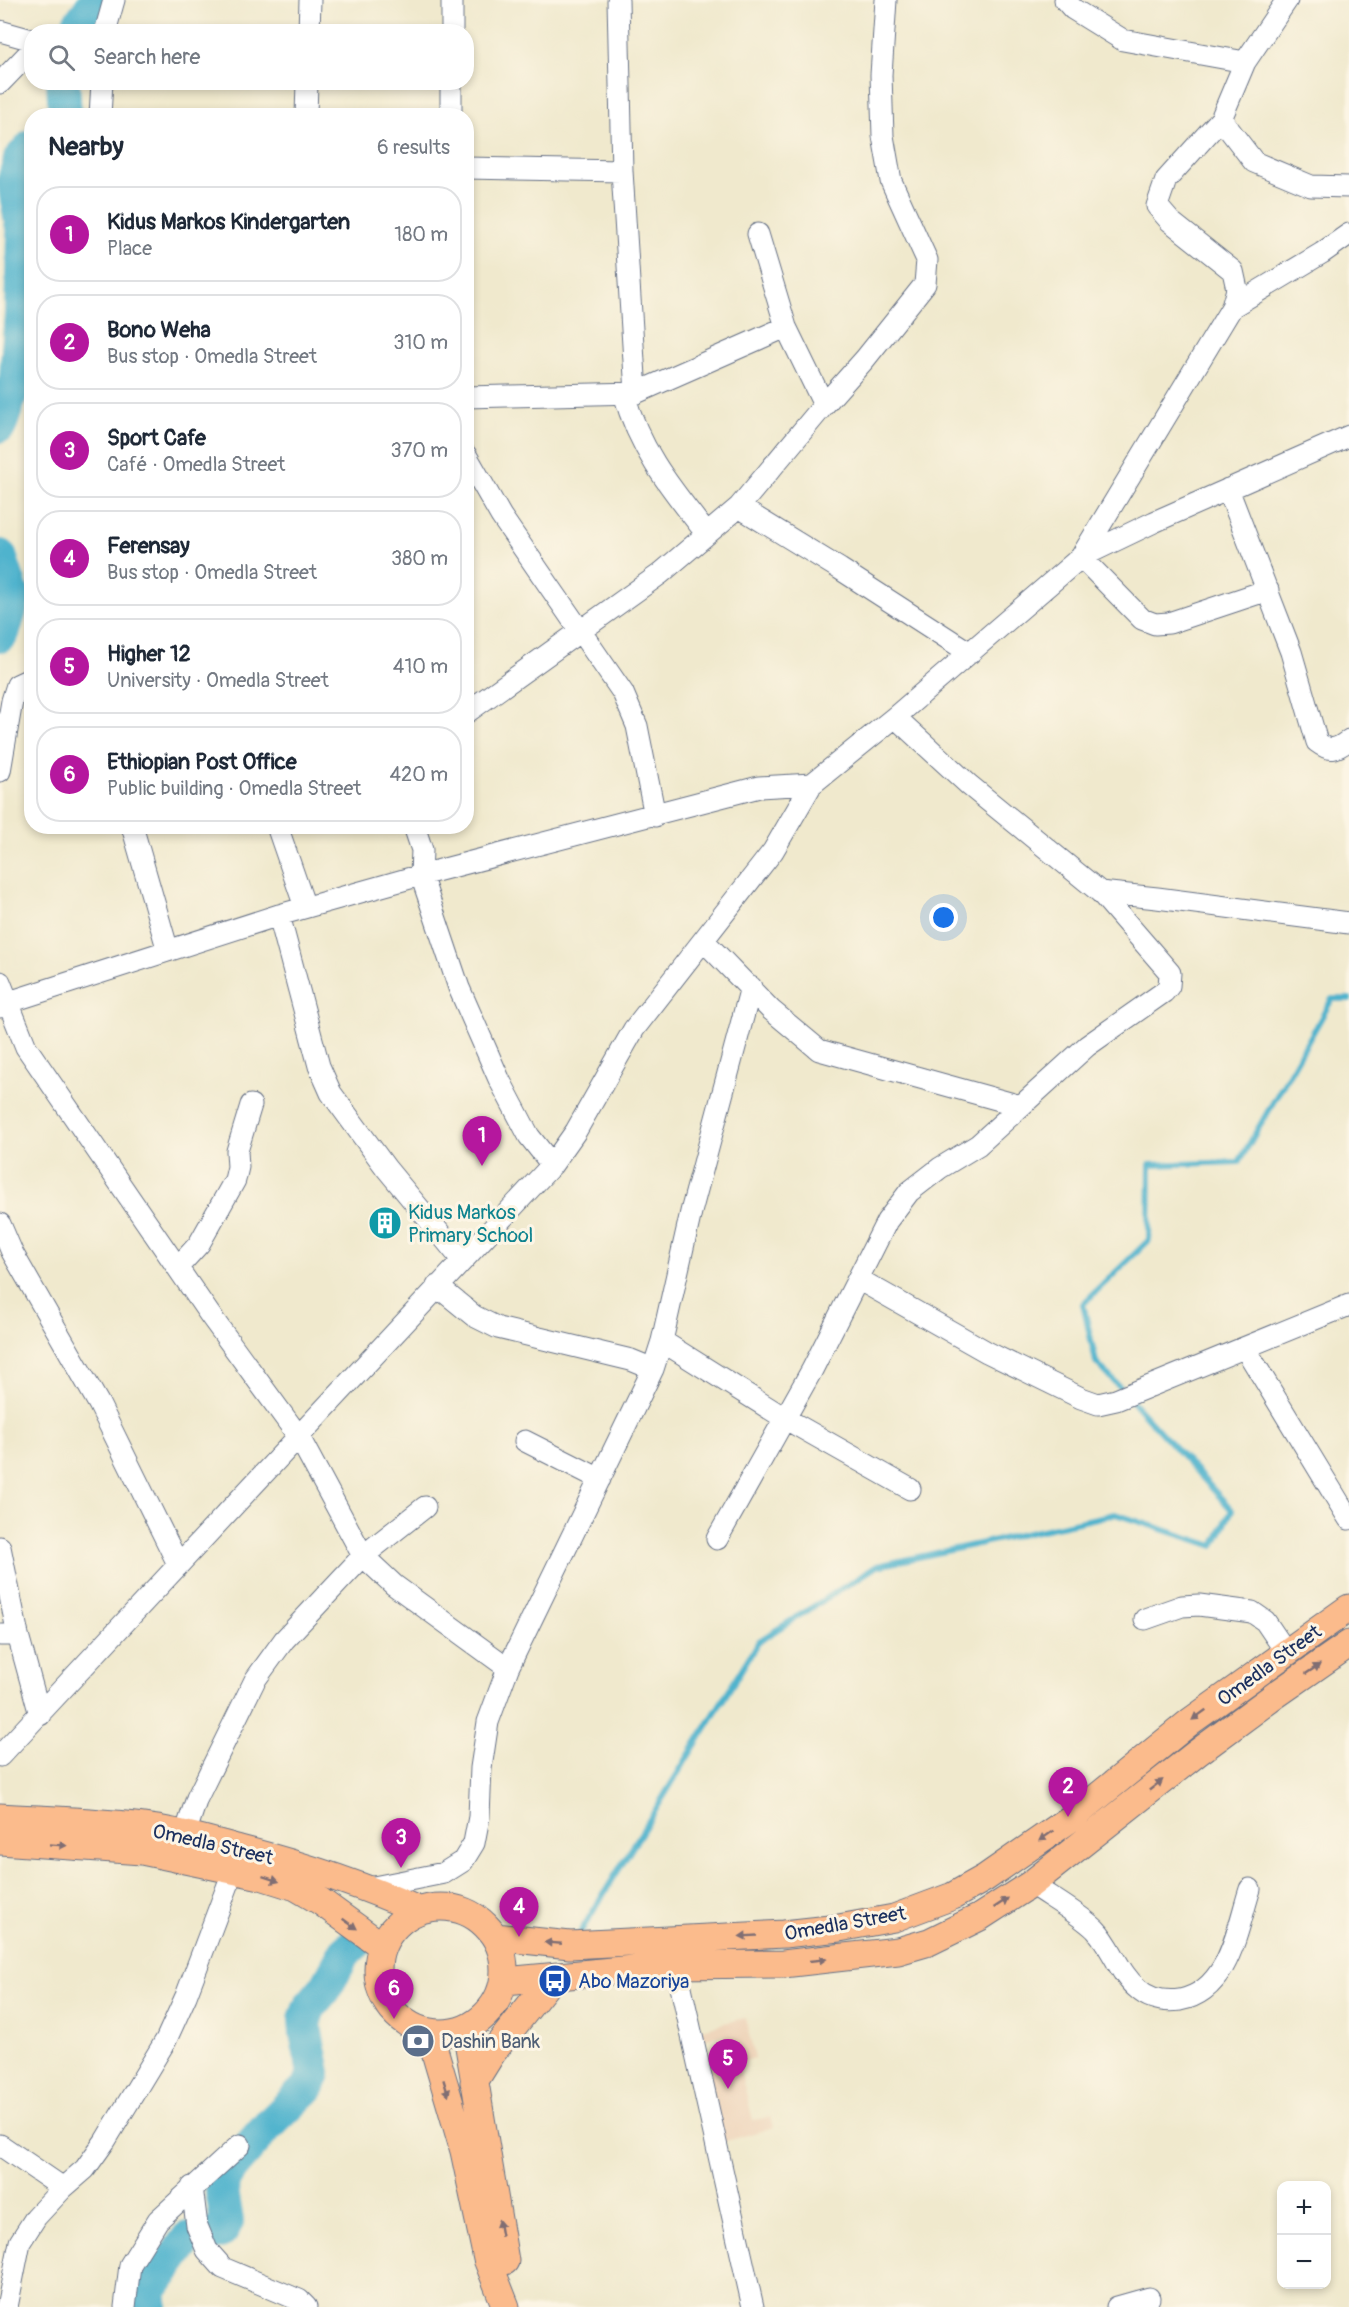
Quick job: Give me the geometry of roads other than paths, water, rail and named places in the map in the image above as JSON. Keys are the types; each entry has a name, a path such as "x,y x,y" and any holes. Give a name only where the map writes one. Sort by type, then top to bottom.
{"main road":[{"name":"Omedla Street","path":"496,1937 570,1944 772,1935 839,1928 894,1918 953,1896 985,1878 1071,1819 1191,1721 1349,1608"},
{"name":"Omedla Street","path":"466,2029 447,2034 429,2032 408,2024 391,2010 380,1990 377,1968 382,1946 396,1924 418,1910 453,1907 485,1923 496,1937 502,1951 505,1982 676,1965 783,1964 897,1952 930,1942 980,1917 1031,1884 1197,1753 1349,1644"},
{"name":"Omedla Street","path":"0,1817 150,1828 185,1834 278,1858 369,1888 418,1910"},
{"path":"0,1841 142,1851 234,1869 296,1887 320,1901 382,1946"},
{"path":"1011,1861 1031,1884"},
{"path":"474,2082 492,2053 552,1978"},
{"path":"505,1982 497,2001 484,2018 466,2029 506,2262 506,2307"},
{"path":"429,2032 464,2151 487,2259 506,2307"}],"street":[{"path":"107,24 114,0"},
{"path":"309,24 310,0"},
{"path":"452,0 452,24"},
{"path":"618,0 632,422 639,440 665,481 706,533"},
{"path":"474,707 660,574 739,507 865,359 925,284 927,260 891,181 883,136 882,75 886,0"},
{"path":"1065,0 1073,9 1123,40 1245,62"},
{"path":"1081,557 1233,307 1237,289 1233,271 1170,221 1157,207 1166,180 1221,119 1245,62 1287,0"},
{"path":"0,31 24,38"},
{"path":"0,83 24,58"},
{"path":"100,108 102,90"},
{"path":"306,108 307,90"},
{"path":"451,90 451,108"},
{"path":"1221,119 1254,162 1311,186 1349,187"},
{"path":"474,168 622,171"},
{"path":"758,234 786,327 824,405"},
{"path":"1233,307 1349,234"},
{"path":"474,397 630,394 786,327"},
{"path":"0,1756 552,1165 576,1131 634,1029 773,851 812,784 895,717 1081,557 1349,436"},
{"path":"474,469 501,516 623,693 637,726 655,816"},
{"path":"1228,489 1291,652 1317,742 1327,749 1337,750 1349,740"},
{"path":"739,507 970,653"},
{"path":"1081,557 1142,619 1155,624 1169,623 1268,590"},
{"path":"0,771 12,701 17,685 24,682"},
{"path":"717,1539 786,1419 887,1221 909,1192 940,1168 978,1145 1086,1046 1164,992 1169,986 1170,973 1100,892 969,785 895,717"},
{"path":"3,1005 279,915 421,875 655,816 759,787 812,784"},
{"path":"134,834 168,951"},
{"path":"280,834 305,907"},
{"path":"417,834 422,850 421,875 459,988 499,1079 529,1136 552,1165"},
{"path":"1100,892 1349,922"},
{"path":"279,915 319,1066 331,1093 386,1168 462,1260"},
{"path":"704,941 771,1010 819,1050 866,1065 1021,1106"},
{"path":"0,982 3,1005 26,1047 299,1437 363,1556 394,1585 508,1668"},
{"path":"369,1888 444,1873 462,1861 474,1843 479,1818 481,1768 488,1722 508,1668 653,1369 751,987"},
{"path":"178,1267 199,1244 235,1180 238,1167 237,1151 251,1105"},
{"path":"0,1224 12,1252 99,1404 178,1564"},
{"path":"858,1279 987,1352 1098,1404 1116,1400 1349,1305"},
{"path":"437,1286 474,1316 498,1329 632,1360 653,1369"},
{"path":"662,1341 786,1419 910,1489"},
{"path":"1245,1348 1349,1519"},
{"path":"525,1441 600,1479"},
{"path":"185,1834 197,1798 255,1680 284,1640 363,1556 425,1508"},
{"path":"0,1547 9,1635 40,1715"},
{"path":"1145,1619 1182,1606 1199,1605 1252,1612 1265,1621 1286,1652"},
{"path":"8,2307 20,2242 36,2217 63,2188 85,2169 105,2141 166,2040 186,1996 234,1869"},
{"path":"1031,1884 1095,1929 1135,1987 1150,1998 1171,2001 1191,1998 1209,1986 1224,1966 1250,1889"},
{"path":"676,1965 753,2307"},
{"path":"0,2145 63,2188"},
{"path":"125,2307 130,2265 158,2220 240,2145"},
{"path":"192,2187 196,2226 207,2250 223,2268 299,2300 306,2307"},
{"path":"1117,2307 1149,2298"}],"waterway":[{"path":"79,24 97,0"},
{"path":"63,90 65,108"},
{"path":"0,426 16,379 21,314 23,233 14,182 20,159 24,155"},
{"path":"0,556 14,598 0,636"},
{"path":"1124,1392 1096,1362 1083,1304 1149,1240 1150,1165 1239,1162 1332,999 1349,999"},
{"path":"581,1931 759,1641 877,1566 1115,1514 1214,1546 1232,1510 1131,1400"},
{"path":"208,2236 222,2231 227,2221 222,2191 223,2181 230,2169 264,2130 309,2086 314,2073 305,2019 310,2006 326,1987 345,1952 359,1940"},
{"path":"151,2307 149,2293 188,2238"}],"place":[{"name":"Kidus Markos Kindergarten","path":"482,1166"},
{"name":"Kidus Markos Primary School","path":"385,1223"},
{"name":"Bono Weha","path":"1068,1817"},
{"name":"Sport Cafe","path":"401,1868"},
{"name":"Ferensay","path":"519,1937"},
{"name":"Abo Mazoriya","path":"555,1981"},
{"name":"Ethiopian Post Office","path":"394,2019"},
{"name":"Dashin Bank","path":"418,2041"},
{"name":"Higher 12","path":"728,2089"}]}
